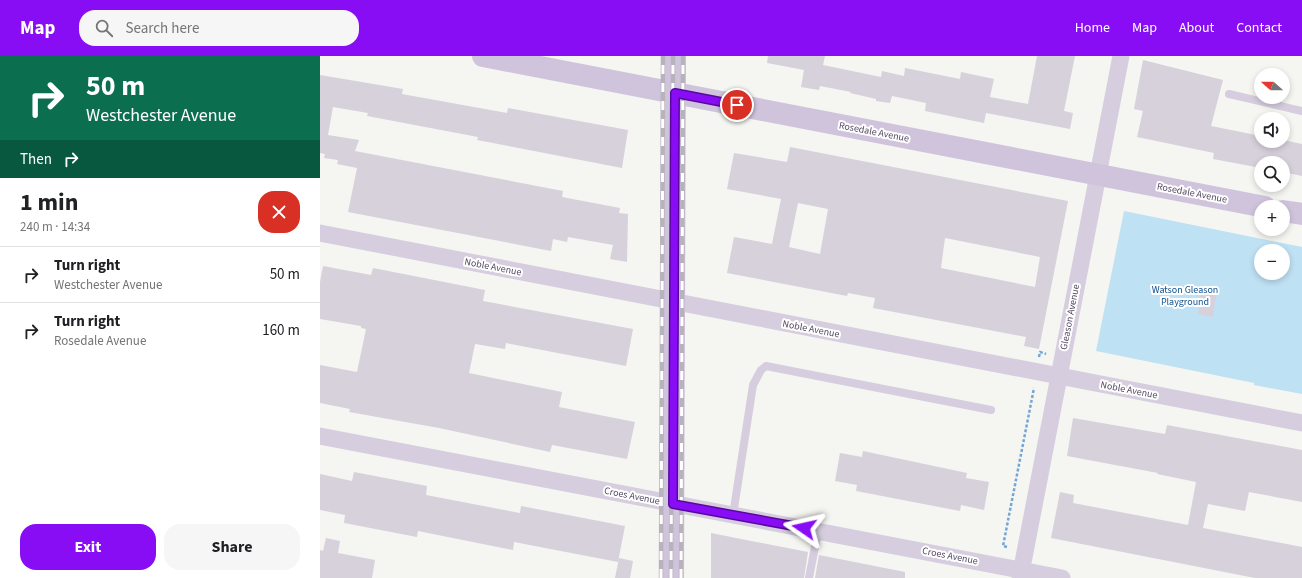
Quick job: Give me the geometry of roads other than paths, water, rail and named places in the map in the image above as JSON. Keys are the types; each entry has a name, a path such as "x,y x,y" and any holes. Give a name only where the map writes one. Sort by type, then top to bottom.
{"street":[{"name":"Rosedale Avenue","path":"483,56 1254,205"},
{"path":"673,578 675,56"},
{"name":"Gleason Avenue","path":"1021,574 1121,56"},
{"path":"1290,211 1302,214"},
{"name":"Noble Avenue","path":"320,233 1302,424"},
{"name":"Croes Avenue","path":"320,436 818,531 1021,574 1062,578"}],"lane":[{"path":"1229,94 1302,111"},
{"path":"733,515 753,385 761,370 766,366 991,410"},
{"path":"809,578 818,531"}],"railway":[{"path":"661,578 663,56"},
{"path":"671,578 673,56"},
{"path":"681,578 683,56"}],"park label":[{"name":"Watson Gleason Playground","path":"1185,296"}]}
